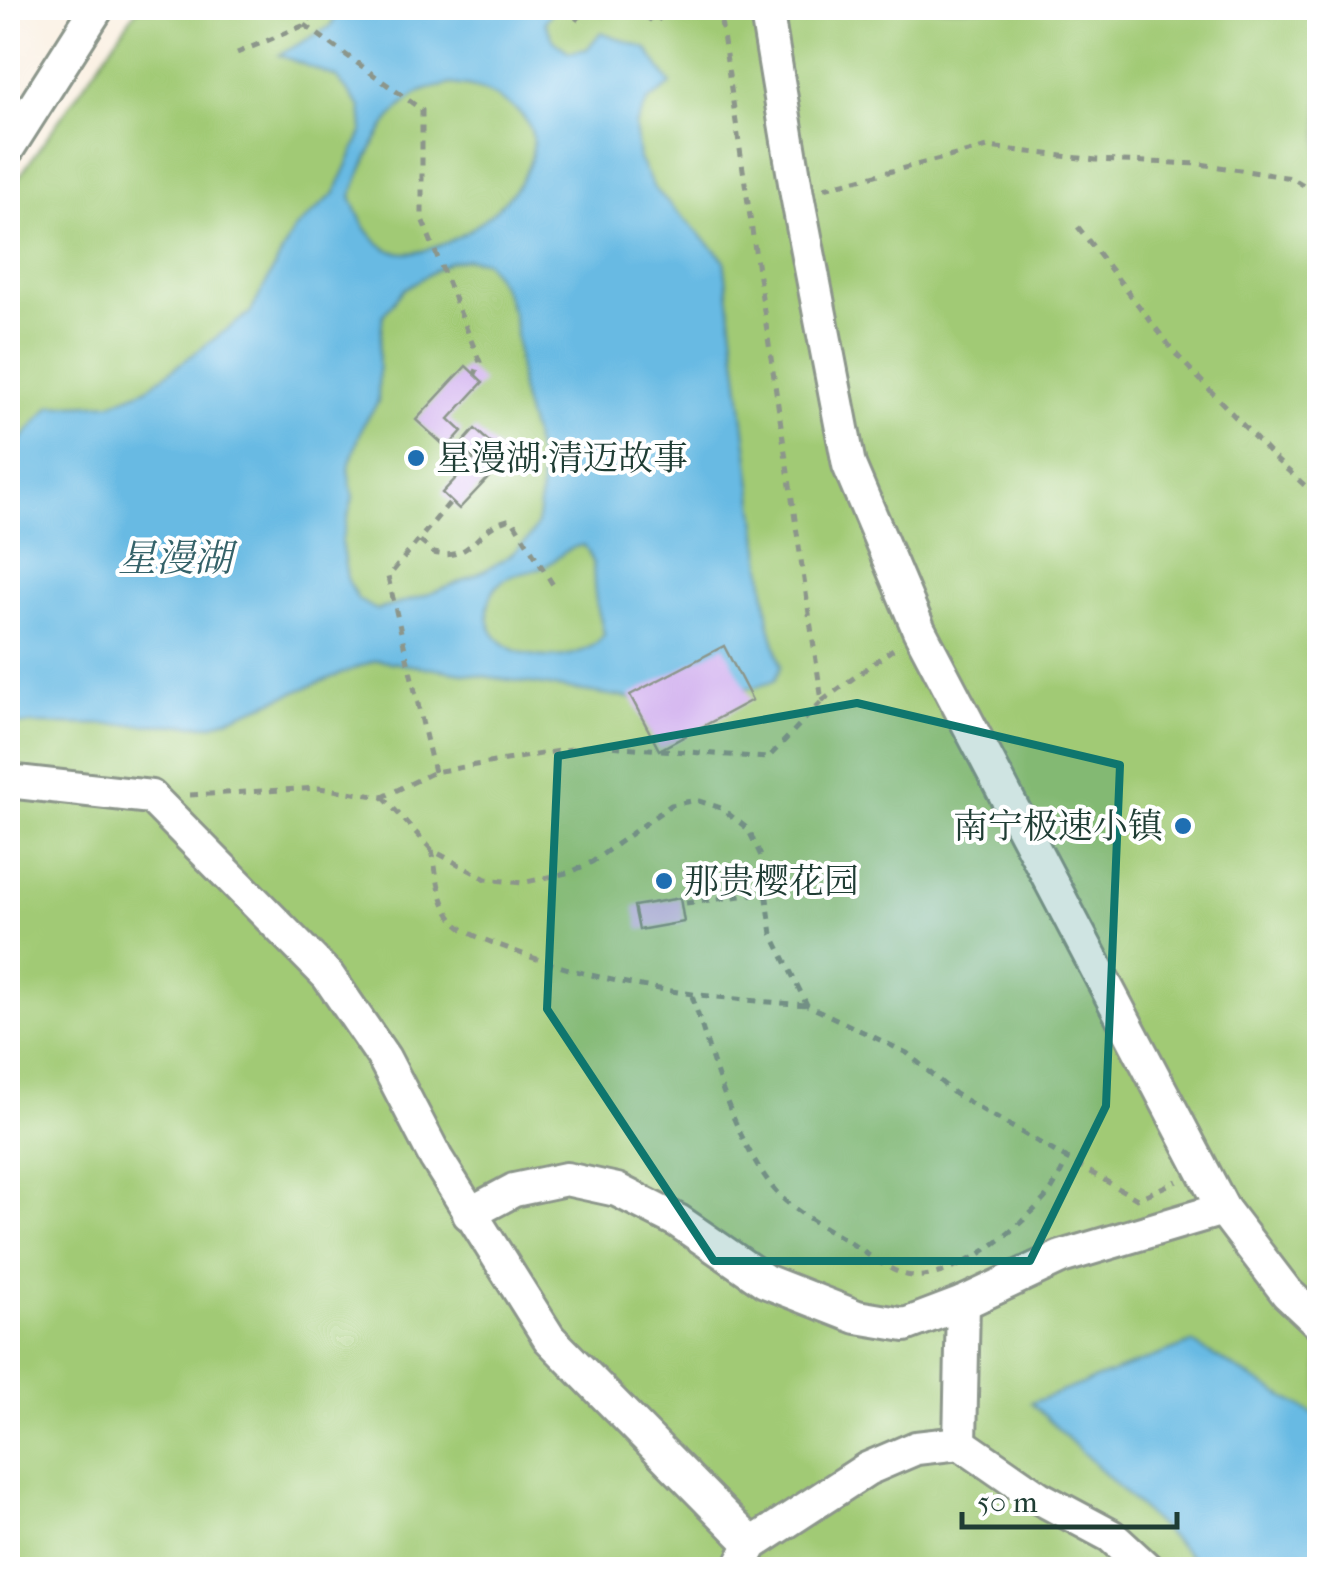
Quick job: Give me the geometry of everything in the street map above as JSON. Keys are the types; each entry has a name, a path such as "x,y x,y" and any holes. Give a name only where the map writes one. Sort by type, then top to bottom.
{"street":[{"path":"8,148 97,8"},
{"path":"766,8 849,465 918,630 1223,1209 1287,1293 1320,1324"},
{"path":"8,780 150,797 328,976 384,1058 436,1158 550,1338 745,1557 867,1469 916,1448 960,1442 1038,1497 1110,1536 1148,1570"},
{"path":"470,1214 514,1190 566,1178 617,1190 678,1221 766,1281 857,1317 905,1325 963,1303 1061,1257 1223,1209"},
{"path":"960,1442 963,1303"}],"path":[{"path":"236,53 305,24 317,8"},
{"path":"576,21 585,8"},
{"path":"630,8 656,23 664,9"},
{"path":"719,8 822,702"},
{"path":"305,24 422,110 422,220 480,362 474,374"},
{"path":"797,195 988,147 1096,160 1200,164 1292,178 1320,195"},
{"path":"1078,227 1175,353 1273,457 1320,498"},
{"path":"434,772 388,577 451,501"},
{"path":"419,540 434,554 457,554 474,545 482,532 496,522 512,519 555,588"},
{"path":"150,797 319,788 383,797 434,772 595,745 768,758 822,702 918,630"},
{"path":"383,797 432,850 486,879 522,883 571,872 592,862 670,806 696,800 721,808 748,829 761,856 772,934 807,1004"},
{"path":"432,850 443,902 458,926 568,972 692,996 807,1004 907,1053 955,1094 1137,1199 1202,1170"},
{"path":"686,903 764,893"},
{"path":"692,996 723,1093 752,1157 774,1190 806,1216 905,1275 940,1273 982,1253 1026,1220 1052,1188 1068,1158"}],"highlighted area":[{"path":"857,703 1120,765 1106,1106 1030,1261 714,1261 547,1009 558,756"}],"green space":[{"name":"那贵樱花园","path":"138,8 1319,8 1319,1569 8,1570 8,193"}],"water":[{"name":"星漫湖","path":"339,8 554,8 545,22 554,41 569,52 587,49 601,32 647,49 671,85 648,101 635,126 639,159 654,188 724,259 769,622 781,666 774,681 756,687 643,700 376,660 212,725 8,724 8,454 51,406 112,403 146,389 251,312 294,230 335,193 363,130 361,107 336,77 279,55 331,26","holes":["451,84 481,90 508,104 529,127 532,153 520,182 497,208 468,231 437,246 407,253 384,247 367,231 351,196 378,138 397,111 421,92","485,261 506,294 517,338 521,391 540,463 537,522 526,541 489,568 441,590 377,610 358,600 347,578 341,542 353,498 348,469 363,425 378,402 383,315 404,289 449,262","584,545 591,557 604,635 592,646 556,657 517,651 502,642 491,629 488,611 497,586 510,576 544,567"]},
{"path":"1192,1343 1319,1417 1319,1569 1204,1569 1031,1403"}],"building":[{"path":"466,366 483,382 449,419 462,431 447,448 416,420"},
{"path":"475,429 507,458 459,509 442,493 474,459 460,446"},
{"path":"724,646 752,700 659,750 630,695"},
{"path":"680,898 684,922 639,930 634,906"}],"place":[{"name":"星漫湖·清迈故事","path":"416,458"},
{"name":"南宁极速小镇","path":"1183,826"},
{"name":"那贵樱花园","path":"664,881"}]}
